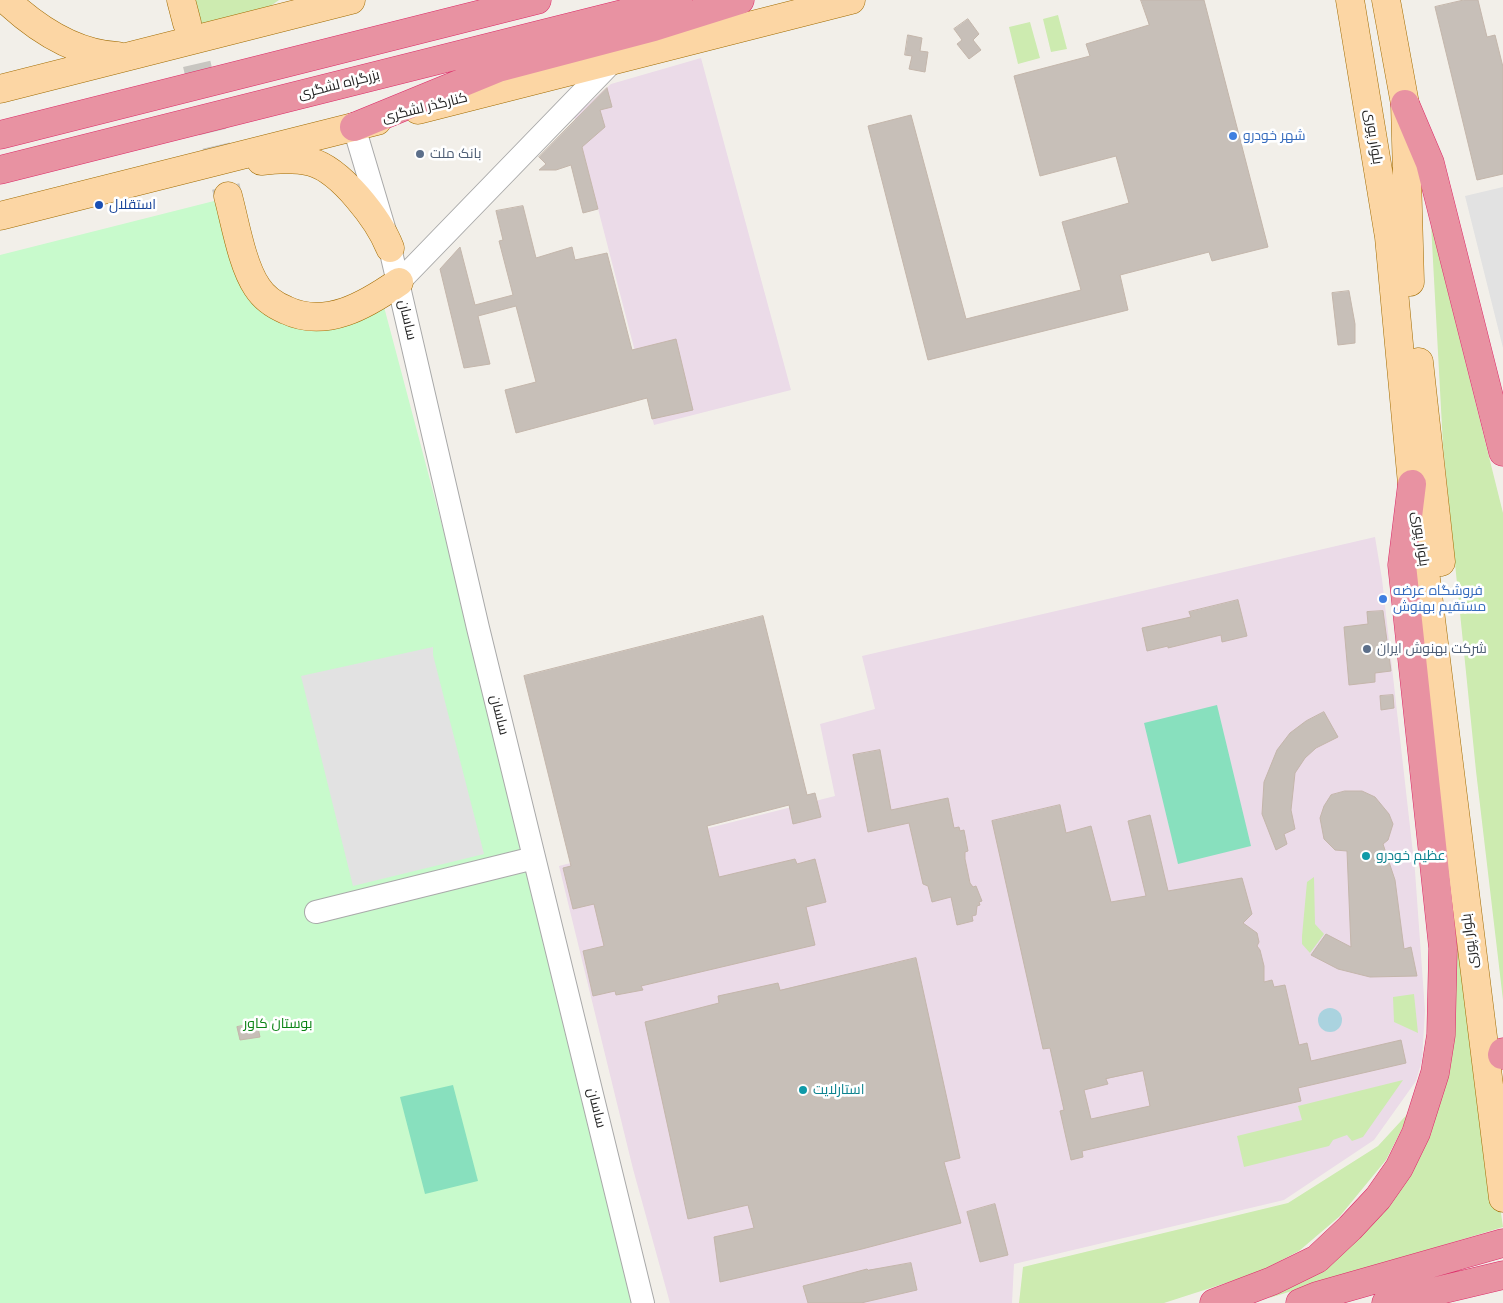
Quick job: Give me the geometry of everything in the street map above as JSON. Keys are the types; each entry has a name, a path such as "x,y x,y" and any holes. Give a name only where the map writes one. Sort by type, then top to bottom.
{"highway":[{"path":"0,134 537,0"},
{"name":"بزرگراه لشگری","path":"0,170 678,0"},
{"path":"354,126 498,68 654,27 740,0"},
{"path":"1405,104 1430,163 1503,452"},
{"path":"1214,1303 1272,1281 1317,1259 1350,1228 1378,1198 1398,1168 1416,1133 1435,1073 1441,1036 1443,948 1402,566 1412,484"},
{"path":"1300,1303 1317,1296 1503,1243"},
{"path":"1386,1303 1503,1275"}],"main road":[{"path":"6,0 32,22 63,42 105,55 132,56"},
{"path":"265,22 298,0"},
{"path":"0,89 350,0"},
{"name":"کنارگذر لشگری","path":"0,216 851,0"},
{"name":"بلوار پوری","path":"1350,0 1389,237 1412,484 1424,563 1503,1198"},
{"name":"بلوار پوری","path":"1386,0 1405,104 1410,284 1465,774 1503,1056"},
{"path":"213,162 224,167 278,158 312,162 332,174 366,206 382,229 390,248"},
{"path":"228,196 251,276 266,298 278,307 306,317 334,315 354,309 399,282"}],"street":[{"path":"399,282 614,60"},
{"name":"ساسان","path":"354,126 399,282 478,628 643,1303"},
{"path":"316,912 534,858"}],"shaded area":[{"path":"701,58 791,390 654,425 574,116 611,84"},
{"path":"1503,187 1503,348 1465,196"},
{"path":"1375,537 1382,579 1415,871 1425,1011 1422,1060 1416,1081 1374,1140 1284,1200 1014,1264 1012,1303 670,1303 633,1169 559,866 835,796 820,724 875,709 862,656"},
{"path":"433,647 433,655 484,854 353,886 301,676"}],"green space":[{"path":"185,0 279,0 262,12 193,28"},
{"path":"1058,15 1067,49 1051,52 1043,19"},
{"path":"1030,22 1040,58 1018,64 1009,27"},
{"name":"بوستان کاور","path":"214,201 244,270 270,307 383,303 469,627 635,1303 0,1303 0,255"},
{"path":"1431,224 1503,513 1503,1000 1476,771 1443,445"},
{"path":"1416,616 1503,1227 1269,1298 1329,1259 1442,1093"},
{"path":"1217,705 1251,846 1178,864 1144,723"},
{"path":"1314,877 1315,924 1324,934 1310,953 1302,944 1302,936 1307,882"},
{"path":"1414,994 1418,1033 1394,1022 1393,997"},
{"path":"1403,1080 1363,1137 1352,1141 1347,1135 1333,1140 1329,1146 1244,1167 1237,1136 1302,1120 1298,1106"},
{"path":"453,1085 478,1181 425,1194 400,1097"},
{"path":"1412,1109 1386,1160 1340,1216 1299,1251 1257,1273 1164,1303 1019,1303 1023,1267 1288,1203 1378,1146"}],"water":[{"path":"1330,1008 1338,1012 1342,1020 1338,1028 1330,1032 1322,1028 1318,1020 1322,1012"}],"building":[{"path":"1141,0 1204,0 1268,247 1212,261 1209,252 1120,275 1128,310 928,360 868,126 911,115 966,319 1081,290 1062,222 1129,203 1116,156 1040,176 1014,76 1090,56 1086,44 1149,25"},
{"path":"1464,0 1478,0 1487,37 1495,35 1503,67 1503,174 1477,180 1435,7"},
{"path":"968,19 979,34 973,40 981,50 969,59 957,44 962,40 954,29"},
{"path":"908,35 922,38 920,51 928,52 925,72 909,69 912,56 905,55"},
{"path":"607,88 612,107 600,110 605,127 582,147 598,209 583,213 571,165 556,170 539,170 546,164 539,157"},
{"path":"523,206 536,258 572,247 575,260 607,253 632,350 676,339 693,410 652,419 647,398 516,433 505,390 536,382 516,306 478,316 490,364 464,368 440,269 460,247 475,305 513,295 499,241 503,240 496,211"},
{"path":"1349,291 1355,324 1355,343 1338,345 1332,293"},
{"path":"1238,600 1247,636 1222,642 1221,635 1168,648 1168,646 1147,651 1142,628 1191,617 1189,612"},
{"name":"شرکت بهنوش ایران","path":"1383,611 1391,671 1375,673 1375,682 1349,685 1344,627 1368,624 1367,612"},
{"path":"763,616 807,795 815,793 821,817 793,824 789,805 707,826 719,877 795,859 797,864 815,859 826,902 806,907 815,945 641,986 643,990 616,995 615,991 593,996 583,951 604,946 594,904 573,909 563,868 571,866 524,676"},
{"path":"1393,695 1394,708 1381,710 1380,696"},
{"path":"1324,712 1338,737 1316,748 1305,758 1295,773 1291,810 1295,829 1284,834 1287,844 1276,850 1262,814 1264,782 1277,750 1290,733 1306,721"},
{"path":"880,750 891,810 948,798 954,828 959,827 960,831 964,830 968,851 965,852 965,859 970,883 973,887 976,886 982,901 977,906 976,915 972,916 973,921 957,925 951,897 932,902 928,886 923,884 909,823 868,832 853,755"},
{"name":"عظیم خودرو","path":"1345,791 1362,791 1375,797 1389,814 1393,824 1388,840 1383,844 1395,880 1404,949 1411,947 1417,976 1370,977 1338,969 1311,955 1326,934 1351,947 1347,851 1335,850 1324,839 1320,818 1324,806 1331,795"},
{"path":"1060,805 1066,833 1091,826 1111,902 1146,896 1128,821 1150,815 1168,891 1242,878 1252,914 1243,923 1257,933 1259,942 1257,946 1260,950 1264,966 1264,982 1272,980 1274,987 1285,985 1299,1045 1307,1043 1311,1061 1401,1040 1406,1063 1298,1088 1301,1101 1082,1151 1083,1157 1071,1160 1060,1111 1064,1110 1050,1048 1043,1049 992,821","holes":["1143,1071 1150,1106 1091,1119 1084,1090 1108,1084 1106,1079"]},
{"name":"استارلایت","path":"916,958 960,1158 944,1162 961,1223 862,1249 720,1282 714,1237 754,1228 748,1205 688,1219 645,1022 719,1003 718,996 778,983 780,990"},
{"path":"257,1023 260,1037 240,1040 237,1027"},
{"path":"995,1204 1008,1255 980,1262 967,1212"},
{"path":"911,1263 917,1290 861,1303 808,1303 803,1286 867,1269"}],"tunnel":[{"path":"187,23 228,196"}],"place":[{"name":"شهر خودرو","path":"1233,136"},
{"name":"بانک ملت","path":"420,154"},
{"name":"استقلال","path":"99,205"},
{"name":"فروشگاه عرضه مستقیم بهنوش","path":"1383,599"},
{"name":"شرکت بهنوش ایران","path":"1367,649"},
{"name":"عظیم خودرو","path":"1366,856"},
{"name":"استارلایت","path":"803,1090"}]}
